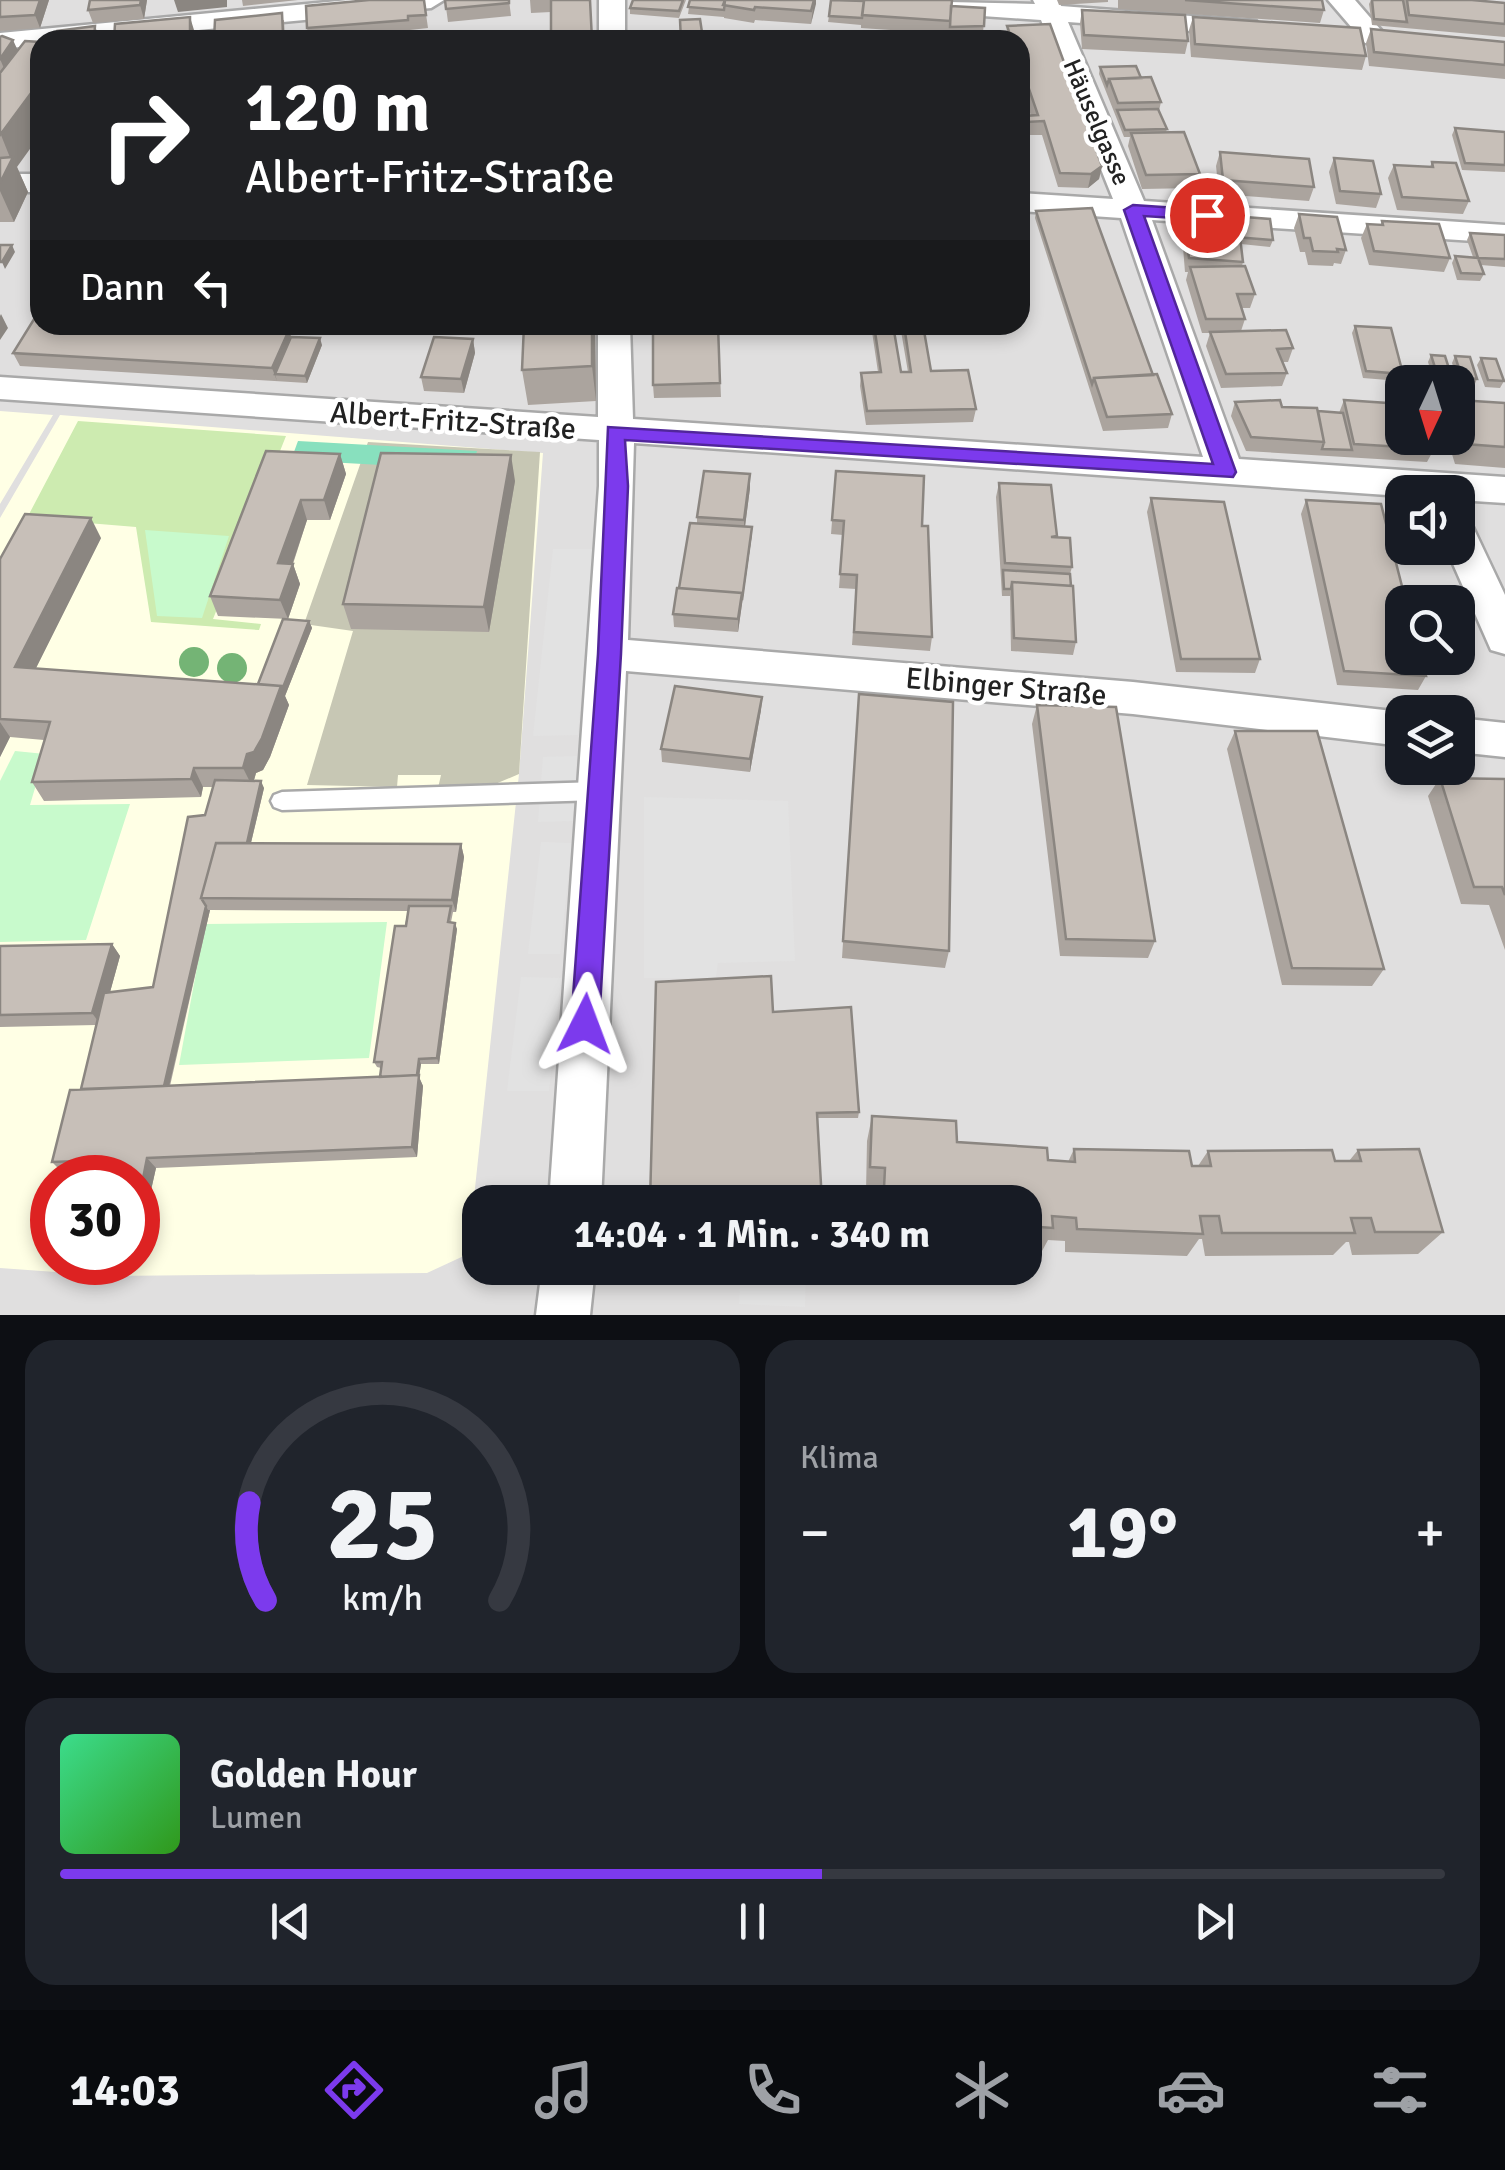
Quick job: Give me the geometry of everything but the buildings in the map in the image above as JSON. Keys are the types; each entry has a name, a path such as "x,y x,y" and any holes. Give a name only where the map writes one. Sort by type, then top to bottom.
{"street":[{"path":"50,30 62,0"},
{"path":"188,30 431,0"},
{"path":"612,0 612,30"},
{"path":"868,0 1048,6 1279,30"},
{"path":"1336,34 1383,38 1341,0"},
{"name":"Häuselgasse","path":"1048,6 1133,210 1226,472"},
{"path":"0,41 30,46"},
{"path":"0,183 30,182"},
{"path":"1030,203 1505,234"},
{"path":"576,1185 610,654 617,486 614,335"},
{"name":"Albert-Fritz-Straße","path":"0,388 1385,484"},
{"name":"Albert-Fritz-Straße","path":"1475,490 1505,490"},
{"path":"1473,565 1502,626"},
{"name":"Elbinger Straße","path":"610,654 1133,698 1385,727"},
{"path":"1475,737 1505,740"},
{"path":"564,1315 567,1285"}],"lane":[{"path":"282,801 599,791"}],"shaded area":[{"path":"0,0 1505,0 1505,1315 0,1315"},
{"path":"0,411 53,415 0,504"},
{"path":"60,415 543,453 519,774 475,1185 462,1185 462,1257 427,1273 160,1276 160,1155 30,1155 30,1270 0,1268 0,518"},
{"path":"368,442 540,452 519,774 481,790 438,788 441,775 398,775 397,787 307,785 353,631 304,624"},
{"path":"553,549 594,549 578,735 533,736"},
{"path":"577,756 573,821 538,822 543,757"},
{"path":"644,797 788,801 795,961 718,963 716,978 644,978"},
{"path":"541,842 572,843 560,954 528,954"},
{"path":"521,977 561,978 549,1091 507,1091"},
{"path":"740,1285 806,1285 805,1307 739,1304"}],"green space":[{"path":"78,421 286,436 213,619 261,624 259,630 151,622 136,527 27,518"},
{"path":"298,441 477,451 471,470 291,460"},
{"path":"145,530 229,536 202,618 157,616"},
{"path":"15,751 45,754 30,805 130,804 86,940 0,942 0,781"},
{"path":"387,922 369,1058 179,1065 205,924"}],"route":[{"path":"585,1024 610,654 617,486 615,432 1226,472 1133,210 1207,215"}]}
